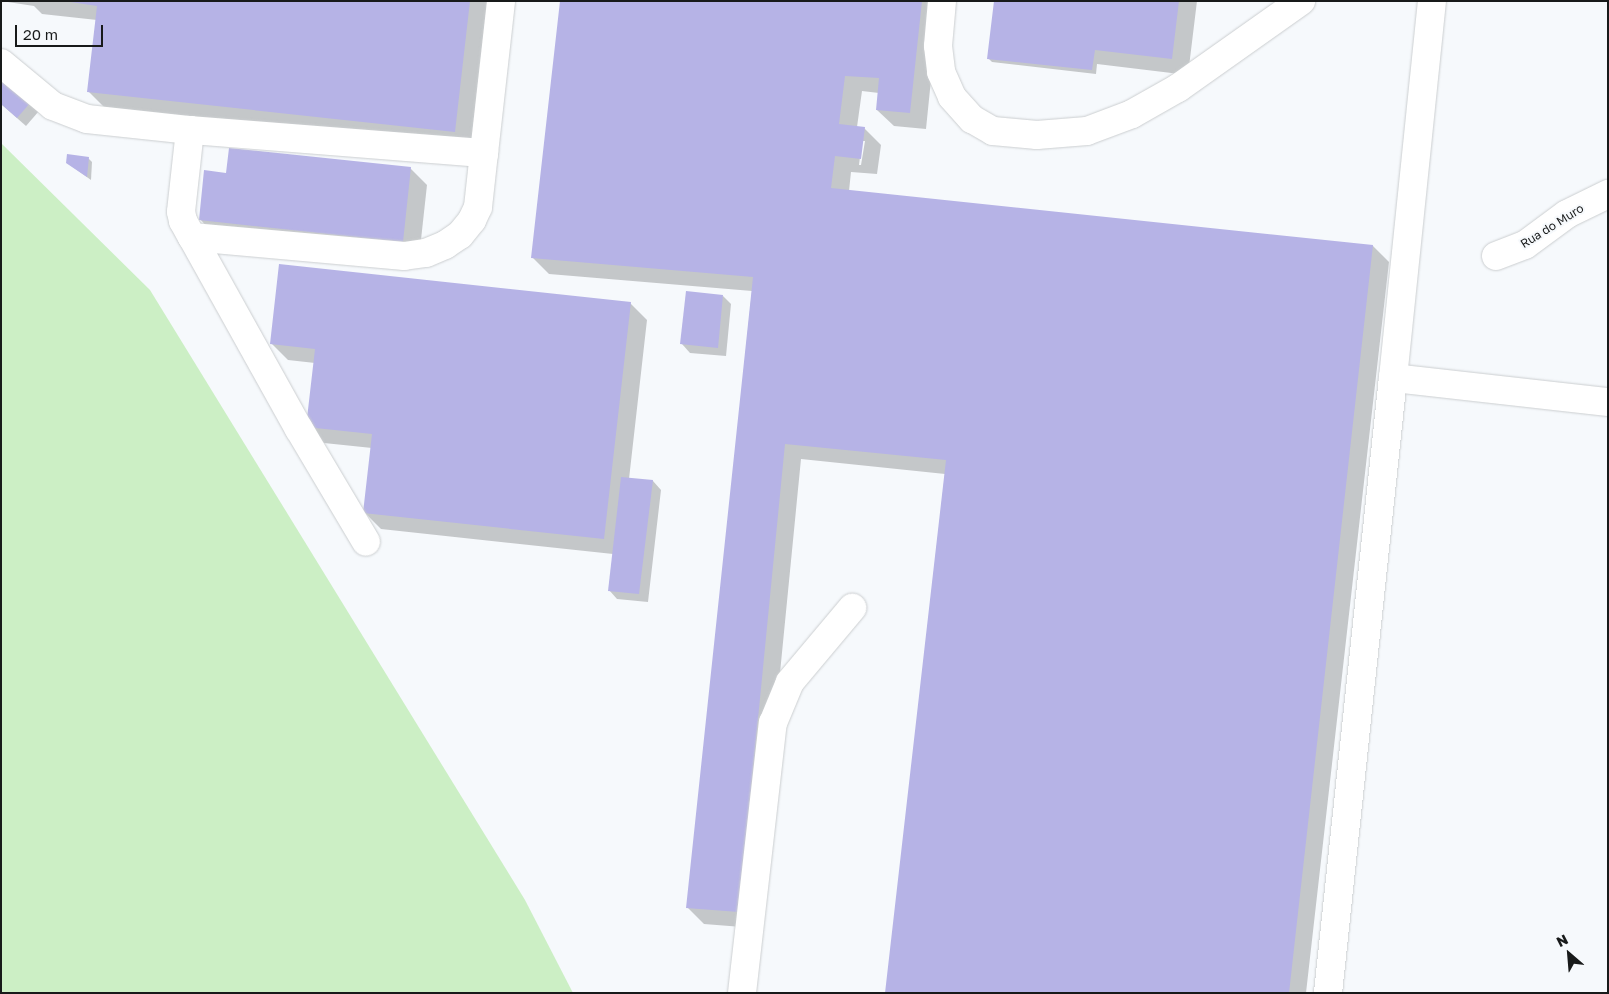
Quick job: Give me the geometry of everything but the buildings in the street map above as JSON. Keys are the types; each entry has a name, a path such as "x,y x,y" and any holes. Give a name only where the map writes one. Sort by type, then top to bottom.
{"street":[{"path":"192,237 404,256 426,253 445,245 460,235 472,220 478,207 501,1"},
{"path":"942,1 938,46 941,72 952,97 972,119 993,131 1037,135 1087,131 1132,114 1178,88 1301,1"},
{"path":"1328,993 1432,1"},
{"path":"1,62 53,106 69,114 88,119 190,130 484,153"},
{"path":"190,130 181,212 183,221 299,429 366,542"},
{"name":"Rua do Muro","path":"1496,256 1526,245 1567,214 1608,194"},
{"path":"1393,378 1608,402"},
{"path":"742,993 773,724 790,682 852,608"}],"green space":[{"path":"1,143 150,290 525,900 573,993 1,993"}]}
